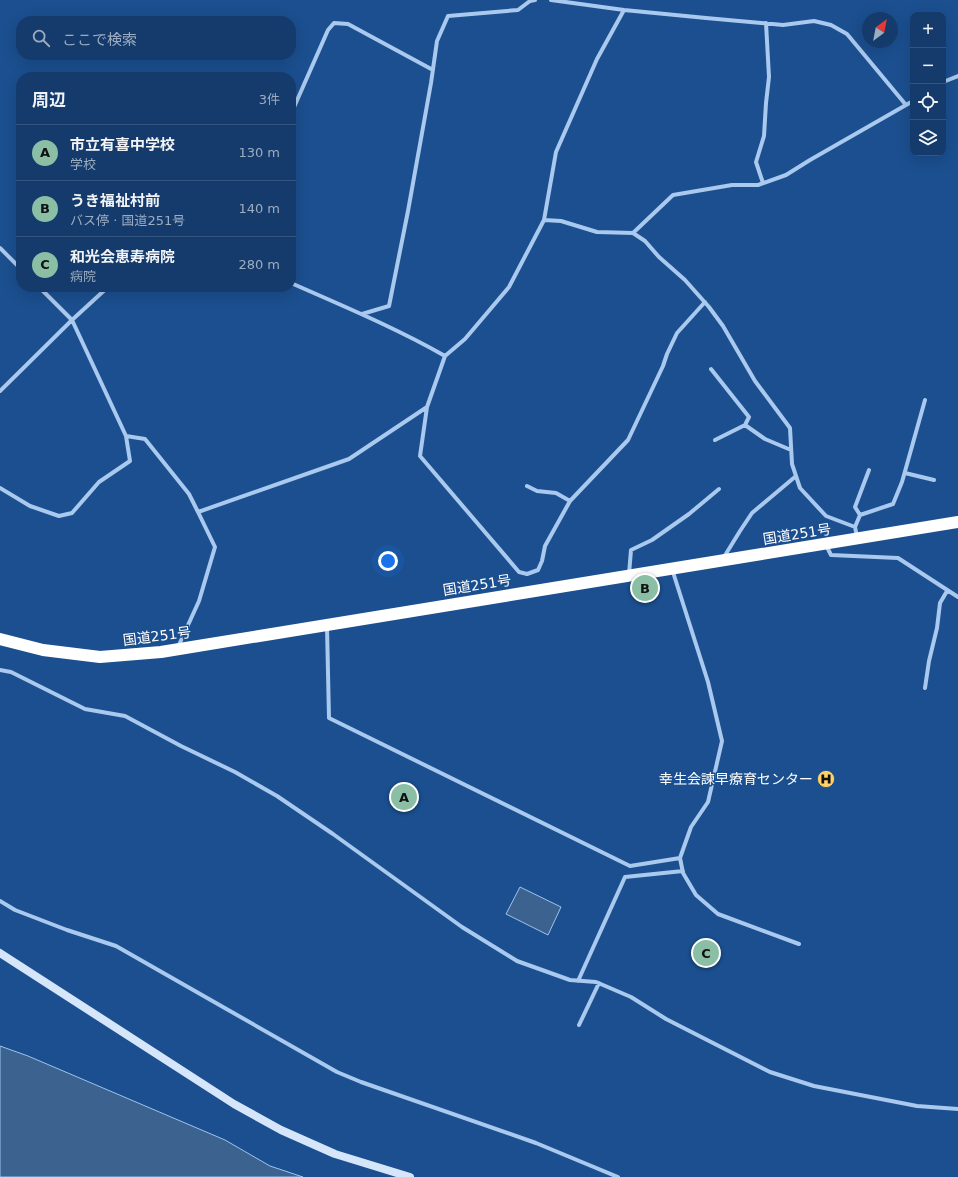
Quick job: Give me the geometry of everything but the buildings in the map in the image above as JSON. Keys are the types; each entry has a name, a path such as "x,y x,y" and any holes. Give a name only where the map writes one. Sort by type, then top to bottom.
{"highway":[{"name":"国道251号","path":"0,639 43,650 100,657 161,652 958,522"}],"street":[{"path":"362,314 389,306 408,211 437,41 448,16 518,10 530,1 535,0"},
{"path":"551,0 624,10 783,25 814,21 831,26 847,34 906,105"},
{"path":"624,10 597,59 556,152 544,220 509,287 465,339 446,356 427,408 420,456 519,572 527,574 538,570 542,561 545,546 570,501 628,440 677,333 705,302"},
{"path":"296,103 328,30 334,23 348,24 433,70"},
{"path":"763,183 756,162 764,136 769,77 766,23"},
{"path":"946,81 958,76"},
{"path":"633,233 672,195 732,185 758,185 786,175 910,103"},
{"path":"544,220 560,221 597,232 633,233 645,241 659,257 685,280 705,302 723,326 755,381 790,428 792,464 800,488 826,516 855,527"},
{"path":"0,248 16,264"},
{"path":"296,285 362,314 446,356"},
{"path":"0,488 30,506 59,516 72,513 99,482 130,461 126,436 72,320 44,292"},
{"path":"0,391 103,292"},
{"path":"711,369 749,417 744,425 716,440"},
{"path":"857,539 855,527 860,515 893,504 905,473 925,400"},
{"path":"198,512 350,459 427,408"},
{"path":"744,425 765,439 791,450"},
{"path":"126,436 145,440 190,494 215,547 199,601 177,649"},
{"path":"860,515 855,507 869,470"},
{"path":"905,473 934,480"},
{"path":"722,561 752,513 796,476"},
{"path":"527,486 537,491 556,492 570,501"},
{"path":"628,576 631,550 652,540 689,514 719,489"},
{"path":"826,544 831,555 898,558 958,598"},
{"path":"672,569 708,682 722,741 708,802 691,827 680,858 683,871 696,895 718,914 799,944"},
{"path":"925,688 929,661 937,628 940,603 947,591"},
{"path":"327,625 329,718 630,866 680,858"},
{"path":"0,670 11,672 86,709 125,716 181,746 235,772 277,796 333,834 462,927 517,961 570,980 599,983 631,997 666,1019 770,1072 814,1086 849,1093 917,1106 958,1109"},
{"path":"578,981 625,877 683,871"},
{"path":"0,901 15,910 67,930 116,946 260,1029 343,1074 536,1143 618,1177"},
{"path":"0,953 234,1104 281,1130 336,1154 410,1177"},
{"path":"579,1025 599,983"}],"water":[{"path":"520,887 561,907 548,935 506,914"},
{"path":"0,1046 28,1056 225,1140 270,1166 303,1177 0,1177"}],"place":[{"name":"うき福祉村前","path":"645,588"},
{"name":"幸生会諫早療育センター","path":"826,779"},
{"name":"市立有喜中学校","path":"404,797"},
{"name":"和光会恵寿病院","path":"706,953"}]}
